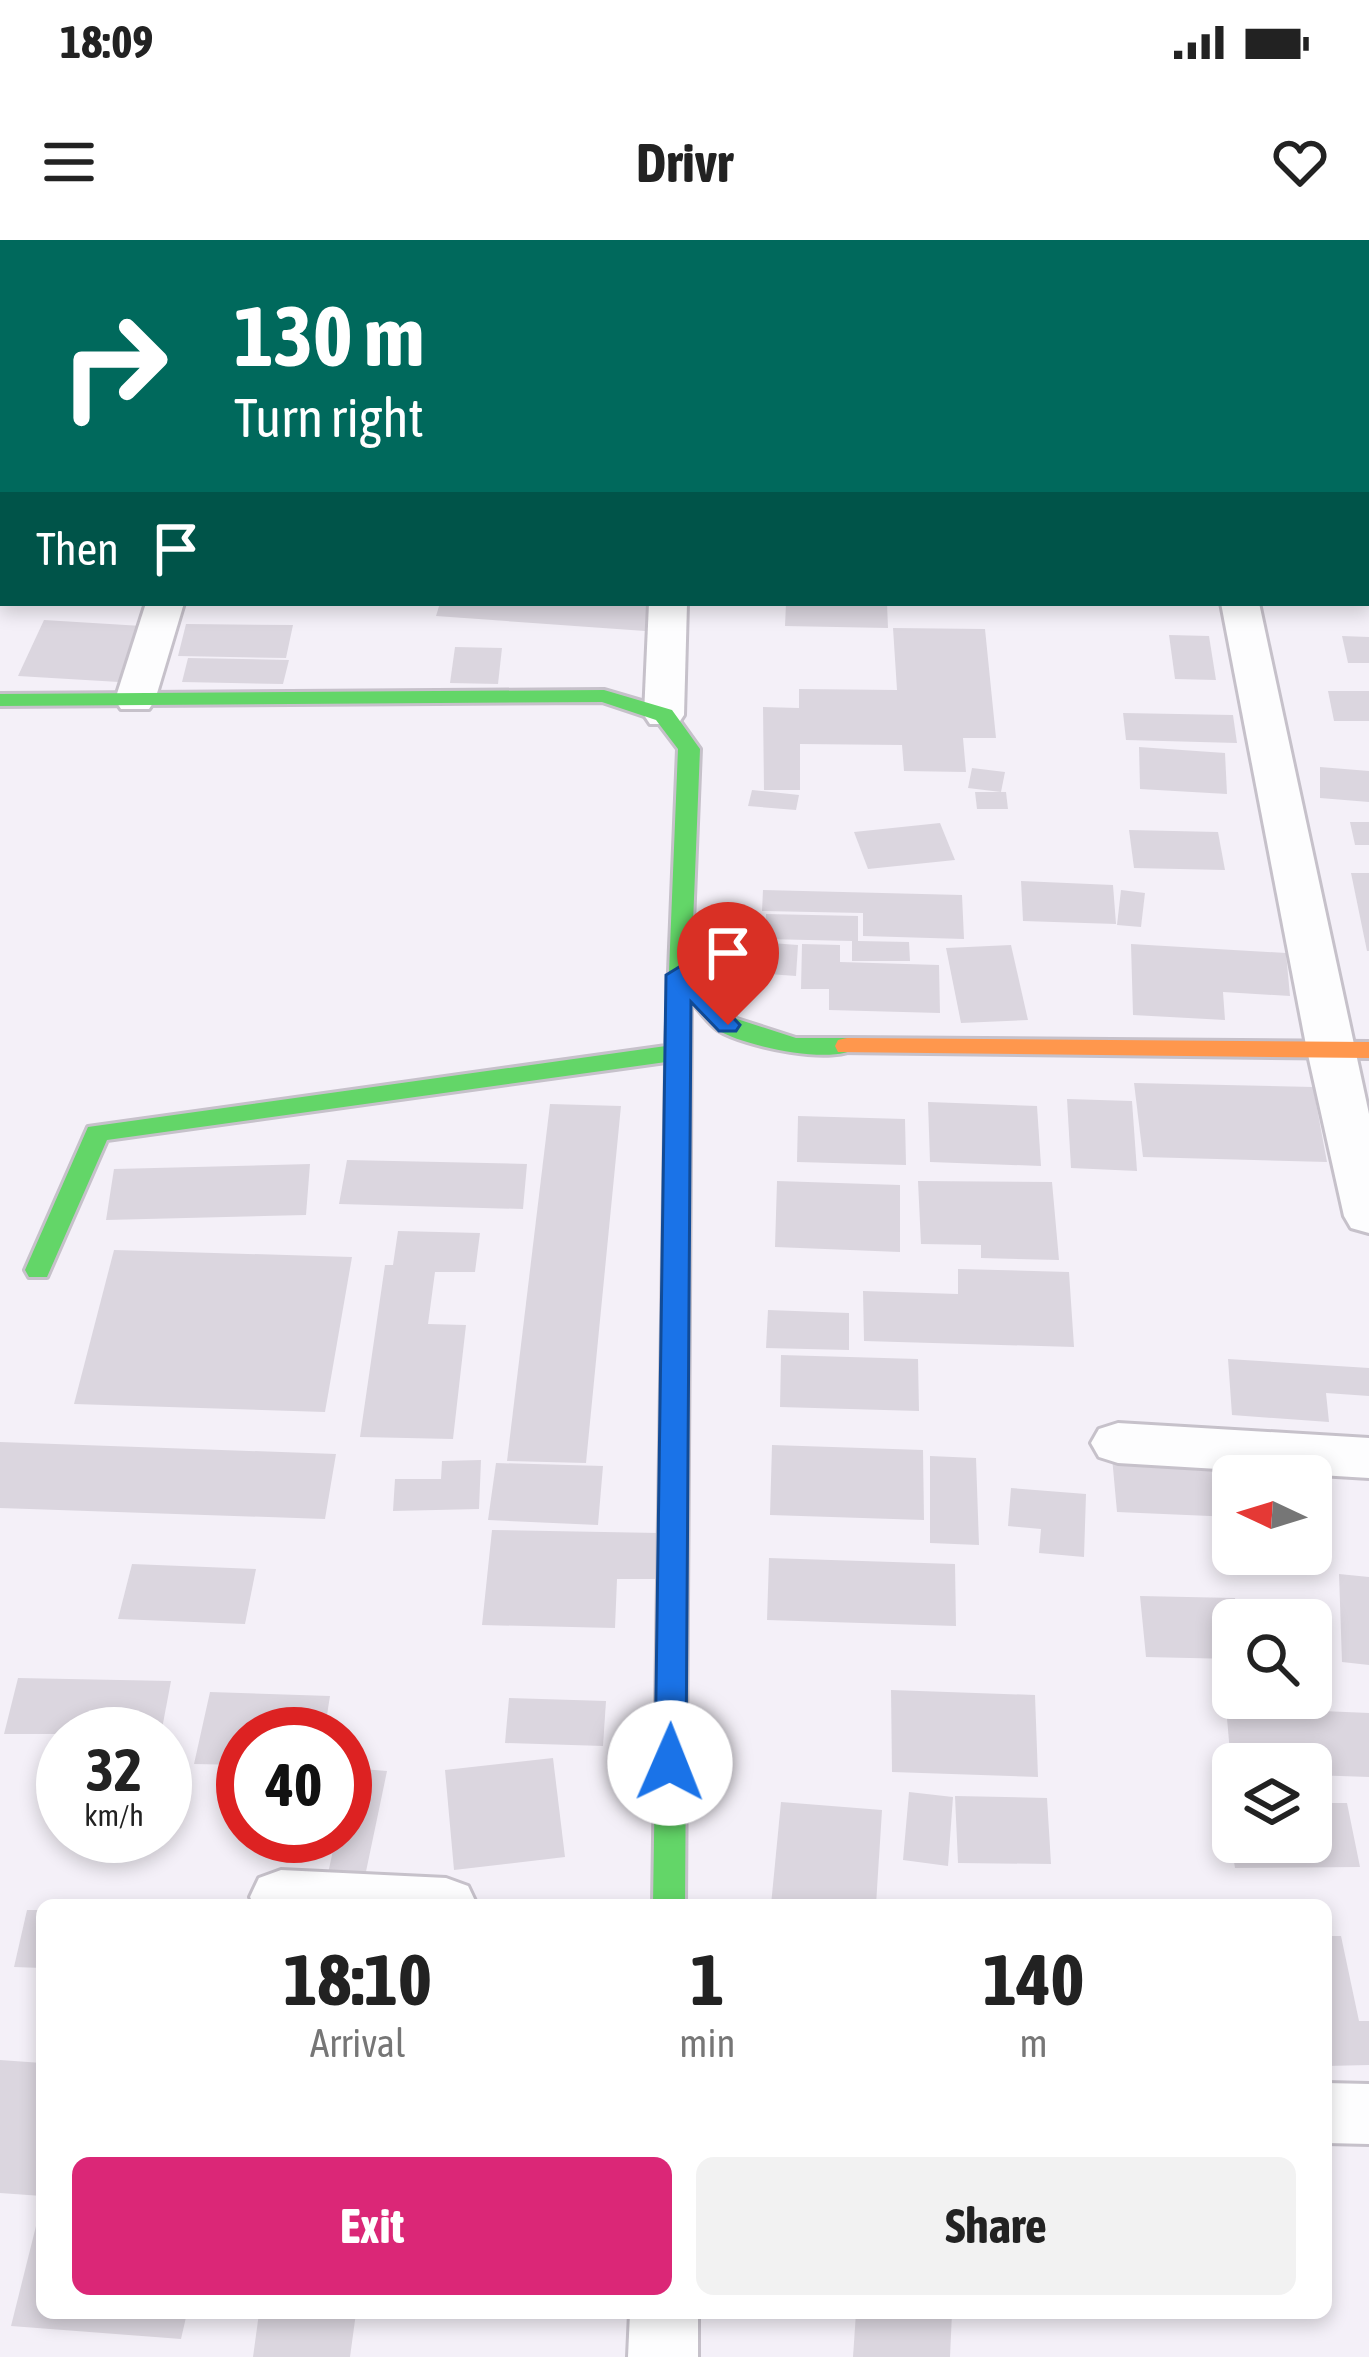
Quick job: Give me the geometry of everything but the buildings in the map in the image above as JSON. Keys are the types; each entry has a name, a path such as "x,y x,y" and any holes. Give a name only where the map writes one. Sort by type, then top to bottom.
{"street":[{"path":"135,700 163,606"},
{"path":"664,715 668,606"},
{"path":"1241,606 1350,1050 1369,1216"},
{"path":"0,700 604,696 664,715 688,749 679,975 669,1899"},
{"path":"679,975 728,1025 795,1046 1350,1050"},
{"path":"38,1270 97,1133 679,1052"},
{"path":"1118,1443 1369,1458"},
{"path":"281,1898 305,1899"},
{"path":"1332,2113 1369,2114"},
{"path":"663,2357 664,2319"}],"traffic: fast":[{"path":"0,700 604,696 664,715 689,749 679,975 728,1025 795,1046 847,1046"},
{"path":"669,1899 679,975"},
{"path":"38,1270 97,1133 678,1052"}],"traffic: slow":[{"path":"847,1046 1369,1050"}],"route":[{"path":"670,1763 679,975 728,1025"}]}
